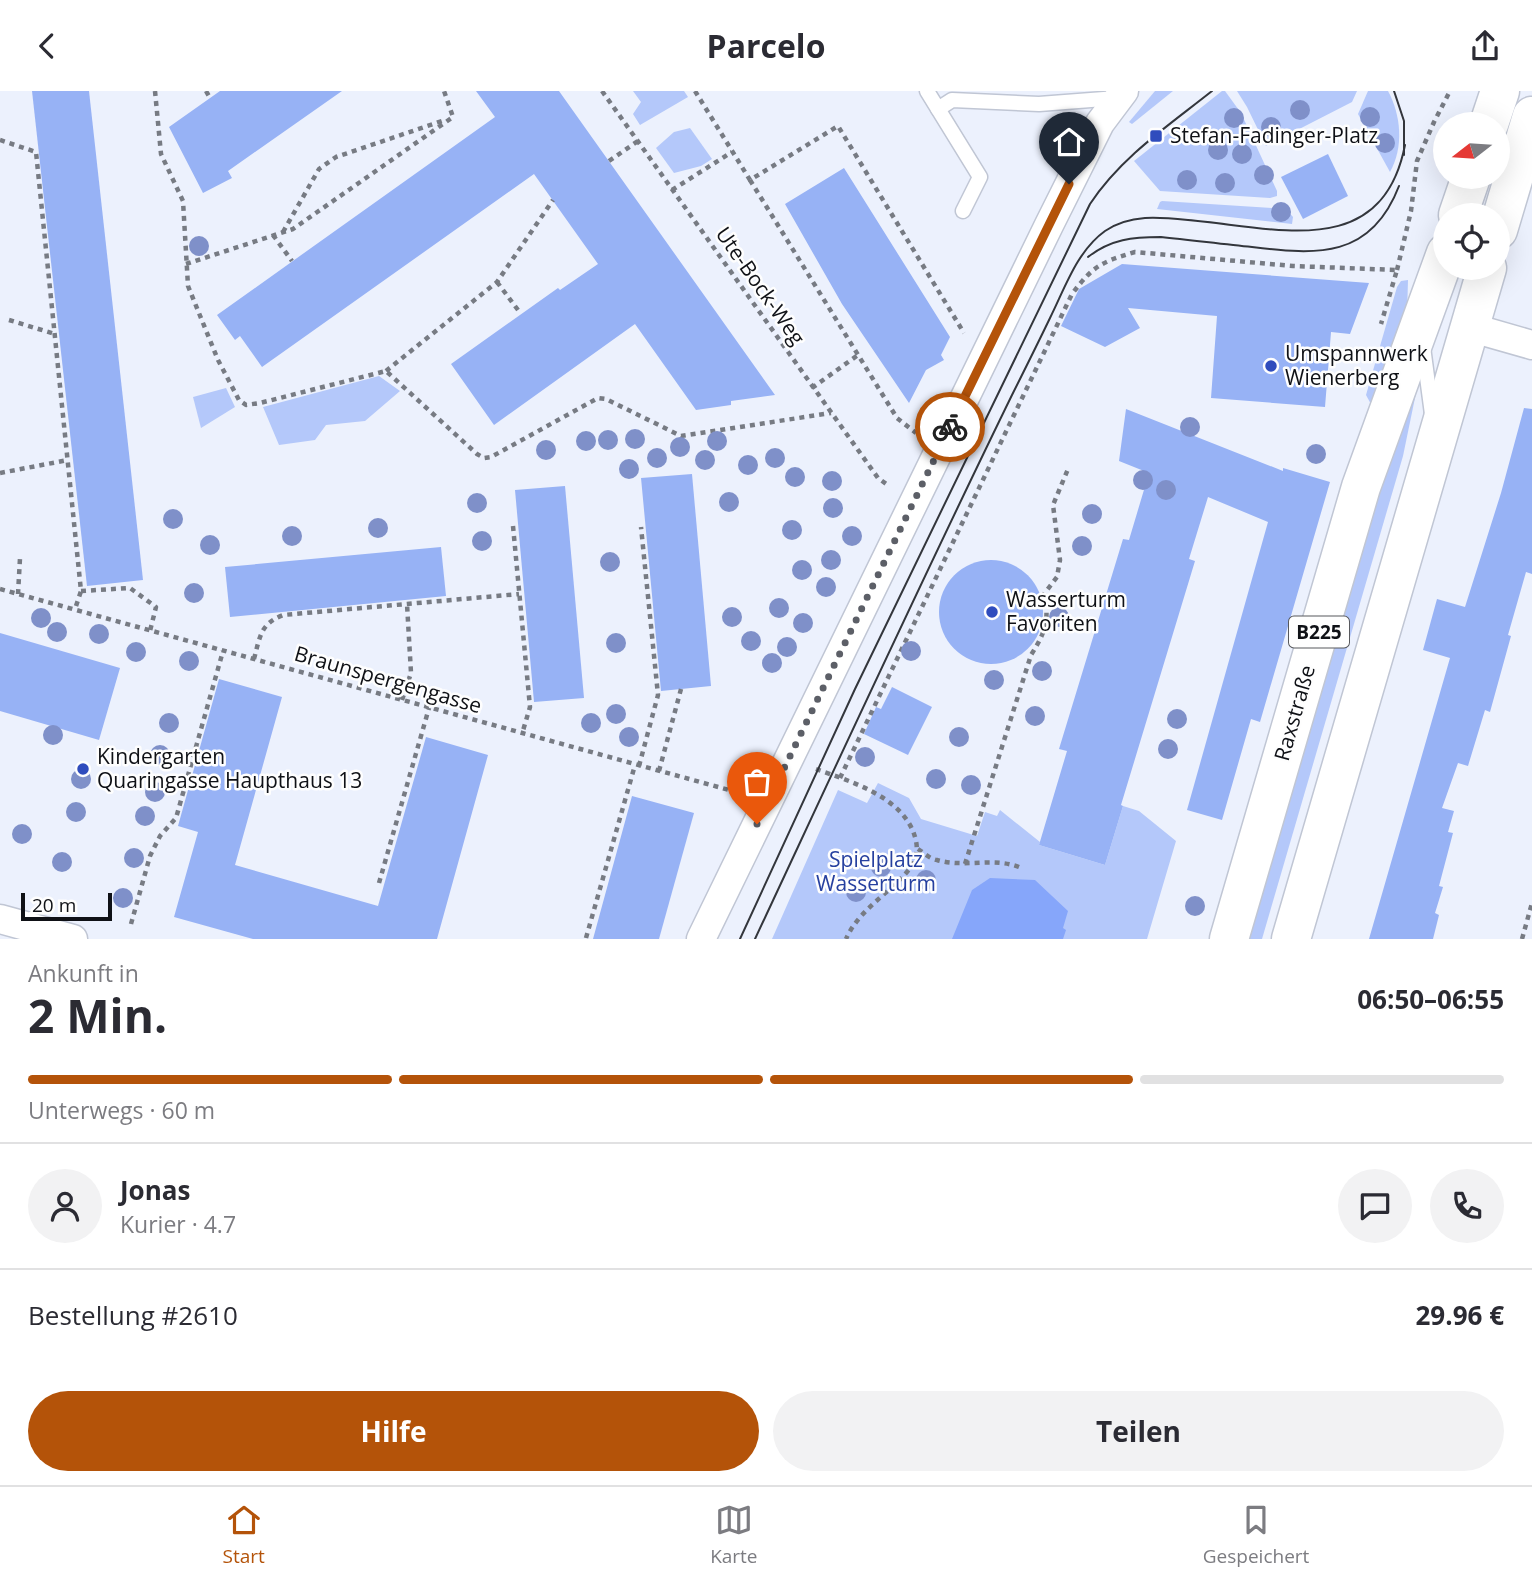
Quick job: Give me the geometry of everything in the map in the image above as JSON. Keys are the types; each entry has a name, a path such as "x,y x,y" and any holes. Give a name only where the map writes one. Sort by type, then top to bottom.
{"main road":[{"path":"1493,112 1500,91"},
{"path":"1506,203 1532,116"},
{"name":"Raxstraße","path":"1229,939 1361,487 1437,280"},
{"name":"Raxstraße","path":"1291,939 1483,280"}],"street":[{"path":"701,939 1049,225 1100,123 1121,95"},
{"path":"1469,327 1532,345"},
{"path":"0,919 73,939"}],"lane":[{"path":"927,91 980,177 963,211"},
{"path":"938,109 952,100 1039,104 1121,95"},
{"name":"Raxstraße","path":"1420,329 1436,438"}],"path":[{"path":"155,91 161,154 183,201 188,286 218,360 239,400 246,405 386,371 497,282 553,200"},
{"path":"206,91 210,98"},
{"path":"444,91 453,117"},
{"name":"Ute-Bock-Weg","path":"602,91 878,478 899,492"},
{"path":"695,91 897,418 925,439"},
{"path":"1378,335 1402,254 1417,161 1450,91"},
{"path":"186,264 293,229 453,117"},
{"path":"282,232 319,169 336,157 453,117"},
{"path":"750,180 838,127 971,344"},
{"path":"0,139 36,152 81,591 75,610"},
{"path":"609,161 638,141"},
{"path":"673,190 732,152"},
{"path":"273,235 292,261"},
{"path":"840,778 1066,307 1089,271 1114,258 1135,252 1293,266 1397,270"},
{"path":"497,282 521,314"},
{"path":"9,320 55,334"},
{"path":"812,388 858,355"},
{"path":"386,371 484,458 491,457 598,398 681,436 831,413"},
{"path":"0,473 68,460"},
{"path":"965,864 1031,655 1042,638 1048,614 1044,594 1057,576 1060,560 1053,505 1068,469"},
{"path":"513,526 530,707 523,734"},
{"path":"586,938 658,695 641,527"},
{"path":"18,594 20,558"},
{"path":"81,591 130,588 156,607 150,631"},
{"name":"Braunspergengasse","path":"0,589 768,801"},
{"path":"254,659 263,627 283,615 519,594"},
{"path":"402,700 411,673 407,604"},
{"path":"131,924 150,856 160,836 176,818 223,651"},
{"path":"659,771 681,688"},
{"path":"379,883 429,708"},
{"path":"788,760 840,778 888,800 915,832 918,849 909,868 860,918 846,939"},
{"path":"918,849 934,860 965,864 1006,862 1019,867"},
{"path":"1522,939 1532,903"}],"green space":[{"path":"633,91 684,91 688,97 640,125 633,114 641,102"},
{"path":"1155,91 1173,91 1132,124 1129,122"},
{"path":"1225,91 1241,113 1277,196 1270,198 1160,191 1134,161"},
{"path":"1237,91 1357,91 1352,102 1266,146"},
{"path":"1368,91 1388,91 1396,110 1399,142 1390,172 1358,114"},
{"path":"690,128 712,159 701,166 674,173 656,148 674,132"},
{"path":"1162,201 1286,209 1293,217 1292,224 1157,209"},
{"path":"1408,280 1407,315 1372,406 1366,395 1397,287 1401,281"},
{"path":"379,376 400,391 365,421 326,425 315,440 279,445 263,407"},
{"path":"226,388 235,407 201,428 193,397"},
{"path":"1416,393 1403,456 1262,939 1245,939 1390,447"},
{"name":"Spielplatz Wasserturm","path":"878,783 909,798 921,819 977,836 985,812 997,816 1000,810 1040,842 1039,845 1105,865 1123,806 1139,811 1176,841 1147,939 772,939 838,790 867,803"}],"water":[{"path":"990,878 1035,880 1068,911 1063,939 952,939 972,890"}],"building":[{"path":"32,91 89,91 143,580 87,586"},
{"path":"220,91 342,91 228,171 232,178 203,193 169,127"},
{"path":"476,91 559,91 775,395 731,401 731,405 696,410 635,324 494,425 451,364 558,288 560,290 598,264 534,174 262,367 240,336 235,340 217,315 495,117"},
{"path":"1328,154 1348,196 1303,219 1281,177"},
{"path":"844,168 950,337 941,355 944,360 926,370 909,403 842,304 785,204"},
{"name":"Umspannwerk Wienerberg","path":"1122,264 1369,283 1350,334 1331,332 1325,407 1211,398 1217,316 1128,308 1140,328 1105,347 1061,326 1079,289"},
{"path":"1524,408 1532,409 1532,574 1526,572 1490,712 1485,710 1468,766 1458,763 1442,808 1454,811 1448,832 1453,833 1439,886 1443,887 1435,913 1439,915 1433,939 1369,939 1450,658 1423,650 1437,599 1465,607 1501,493"},
{"path":"1126,409 1283,471 1283,468 1330,482 1260,722 1251,719 1222,820 1187,810 1268,522 1208,497 1189,559 1195,561 1105,865 1039,845 1067,751 1059,749 1123,539 1129,540 1149,473 1119,461"},
{"path":"692,474 711,686 661,691 641,478"},
{"path":"565,486 584,698 534,702 515,490"},
{"path":"441,547 446,596 230,617 225,567"},
{"name":"Wasserturm Favoriten","path":"991,560 1011,564 1028,575 1039,592 1043,612 1039,632 1028,649 1011,660 991,664 971,660 954,649 943,632 939,612 943,592 954,575 971,564"},
{"path":"0,633 120,668 99,740 0,711"},
{"path":"219,679 282,697 235,865 378,906 426,737 488,755 437,939 253,939 174,917 198,832 178,826"},
{"path":"892,687 932,707 908,755 864,734 876,707 881,709"},
{"path":"632,796 694,813 659,939 593,939"}],"tram line":[{"path":"740,939 855,689 1090,204 1102,187 1131,157 1212,91"},
{"path":"1394,91 1404,121 1404,155"},
{"path":"755,939 882,666 1045,327 1079,259 1095,239 1124,222 1145,218 1288,230 1320,229 1349,222 1373,207 1393,182 1405,145"},
{"path":"1088,257 1114,243 1151,237 1276,250 1339,247 1357,239 1373,227 1387,210 1399,186"}],"way so far":[{"path":"757,824 950,427"}],"place":[{"name":"Stefan-Fadinger-Platz","path":"1156,136"},
{"name":"Umspannwerk Wienerberg","path":"1271,366"},
{"name":"Wasserturm Favoriten","path":"992,612"},
{"name":"Kindergarten Quaringasse Haupthaus 13","path":"83,769"}],"route":[{"path":"950,427 1069,184"}]}
